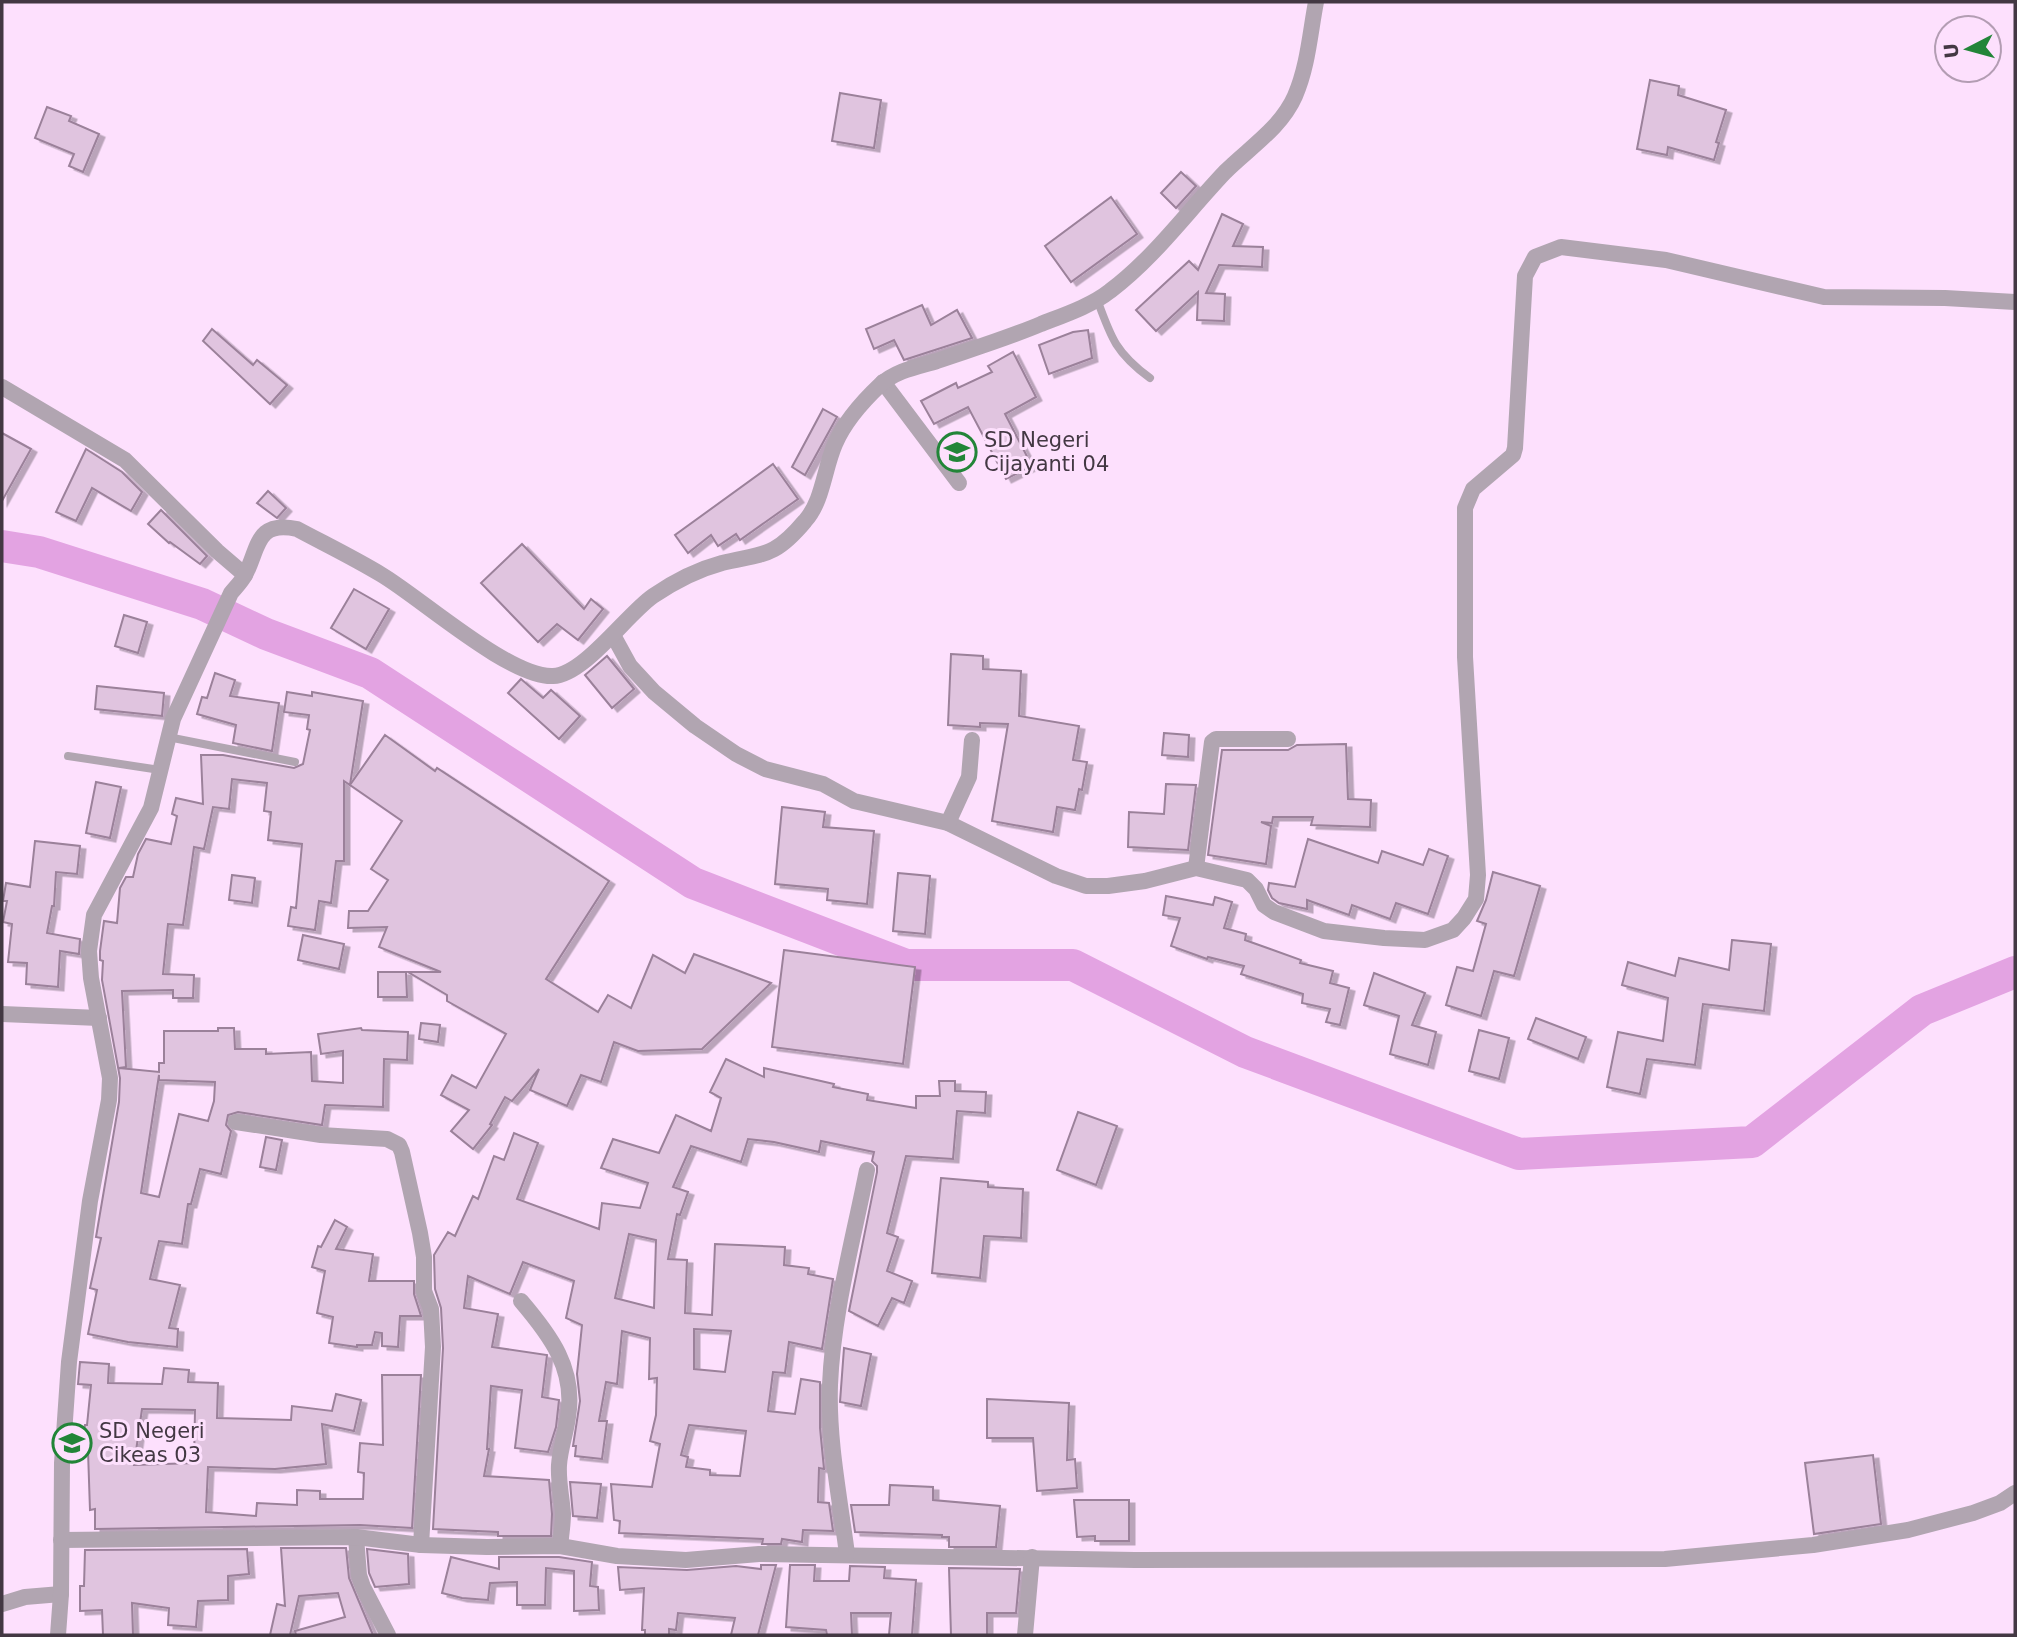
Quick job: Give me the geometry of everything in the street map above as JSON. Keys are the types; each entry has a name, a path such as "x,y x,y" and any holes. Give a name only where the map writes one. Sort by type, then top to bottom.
{"street":[{"path":"58,1635 62,1463 69,1362 90,1201 108,1100 109,1068 91,978 89,951 94,915 151,808 173,719 232,593 246,575 256,543 268,531 284,526 297,529 383,576 478,644 535,674 550,677 562,675 612,635 638,606 679,578 720,564 764,555 785,543 808,518 823,483 834,446 852,414 883,382 899,372 1040,325 1111,291 1182,224 1226,172 1273,128 1294,99 1304,68 1316,2"},
{"path":"612,635 630,666 654,692 695,726 736,754 765,769 823,784 854,801 948,824 1056,876 1086,886 1145,881 1196,868 1247,880 1256,889 1264,905 1274,912 1324,931 1425,940 1453,930 1476,899 1478,863 1465,657 1465,508 1472,489 1513,455 1515,448 1525,276 1535,257 1561,247 1666,260 1824,298 1945,298 2015,302"},
{"path":"883,382 958,483"},
{"path":"2,387 125,460 216,551 246,575"},
{"path":"1196,868 1212,742 1216,739 1287,739"},
{"path":"948,824 969,776 972,740"},
{"path":"2,1014 99,1018"},
{"path":"236,1122 321,1135 387,1139 399,1145 420,1233 424,1257 424,1290 431,1309 433,1347 421,1545"},
{"path":"847,1554 830,1388 835,1326 867,1170"},
{"path":"521,1301 558,1349 568,1387 569,1415 559,1462 563,1512 560,1546"},
{"path":"61,1540 356,1537 421,1545 560,1546 617,1556 685,1560 759,1554 1135,1560 1665,1559 1813,1545 1908,1530 1973,1513 2000,1503 2015,1493"},
{"path":"356,1537 359,1575 388,1635"},
{"path":"1025,1635 1032,1557"},
{"path":"2,1604 25,1597 61,1594"}],"lane":[{"path":"1097,299 1111,339 1128,362 1150,378"},
{"path":"168,737 295,762"},
{"path":"68,756 160,770"}],"building":[{"path":"1650,80 1679,86 1678,95 1726,110 1716,142 1719,143 1714,160 1668,147 1667,155 1637,149"},
{"path":"840,93 881,100 874,148 832,141"},
{"path":"47,107 71,116 69,121 99,134 83,172 69,166 74,154 35,138"},
{"path":"1181,172 1196,186 1176,208 1161,193"},
{"path":"1111,197 1137,234 1071,282 1045,246"},
{"path":"1222,214 1243,224 1233,246 1263,247 1262,267 1219,265 1206,293 1225,294 1224,321 1197,320 1198,292 1156,331 1136,310 1189,261 1198,270"},
{"path":"922,305 931,325 957,310 972,338 904,360 894,340 874,349 866,329"},
{"path":"212,329 253,365 257,360 287,385 270,404 203,341"},
{"path":"1088,330 1092,358 1049,374 1039,345 1073,332"},
{"path":"1013,352 1036,397 1005,414 1032,466 1006,479 968,407 934,424 921,401 956,383 958,388 992,372 988,366"},
{"path":"823,409 837,417 805,475 792,467"},
{"path":"2,433 31,449 2,501"},
{"path":"86,449 122,472 142,492 131,511 92,488 76,521 56,512"},
{"path":"773,464 798,499 740,540 736,534 718,546 711,535 688,553 675,535"},
{"path":"268,491 286,508 277,518 257,503"},
{"path":"161,510 207,556 200,564 169,543 148,524"},
{"path":"522,544 584,609 591,599 603,609 578,640 557,624 538,642 481,583"},
{"path":"354,589 389,609 366,649 331,628"},
{"path":"124,615 147,622 138,653 115,646"},
{"path":"951,654 983,656 983,669 1021,671 1019,716 1079,726 1073,760 1087,762 1082,790 1079,789 1075,810 1057,807 1053,832 992,821 1008,724 980,723 980,727 948,725"},
{"path":"607,656 634,689 612,708 585,675"},
{"path":"215,673 235,680 230,696 279,703 272,751 233,743 236,725 197,714 202,697 207,698"},
{"path":"521,679 543,698 551,690 580,716 559,739 508,693"},
{"path":"97,686 164,693 162,716 95,709"},
{"path":"287,692 312,696 312,692 363,701 350,785 344,781 344,861 336,861 331,903 319,901 315,930 288,926 291,907 296,908 302,844 268,840 271,812 264,811 267,783 232,779 229,809 213,807 204,849 194,847 183,925 168,924 163,974 194,975 193,998 173,998 173,990 122,991 126,1067 119,1068 159,1072 159,1063 164,1063 164,1031 218,1031 218,1028 234,1028 235,1049 266,1049 266,1054 311,1052 312,1081 343,1083 343,1051 321,1054 318,1034 361,1028 408,1032 407,1060 384,1059 383,1107 325,1105 322,1125 238,1112 228,1115 226,1125 231,1131 221,1174 200,1169 191,1204 188,1204 182,1244 159,1241 150,1279 180,1285 169,1328 178,1329 177,1347 128,1342 88,1334 97,1290 90,1288 101,1238 96,1237 119,1102 120,1078 102,980 103,961 100,960 100,951 104,921 117,923 120,888 126,877 133,877 138,854 146,839 171,844 177,816 172,814 176,798 203,804 201,755 223,755 294,768 303,764 310,730 307,729 309,715 284,712","holes":["159,1075 159,1080 215,1082 214,1101 208,1121 179,1114 159,1197 141,1193"]},
{"path":"1164,733 1189,735 1188,757 1162,755"},
{"path":"385,735 435,771 437,768 609,881 546,979 598,1012 608,995 631,1008 653,955 685,973 694,954 771,983 702,1049 638,1051 614,1042 601,1082 581,1075 567,1106 530,1090 539,1069 512,1101 505,1097 490,1124 492,1125 473,1149 451,1131 469,1110 441,1095 452,1075 476,1088 506,1034 447,1001 447,995 408,972 441,972 379,947 387,927 348,928 349,911 368,911 388,880 371,869 402,821 350,785"},
{"path":"1346,744 1348,799 1371,800 1370,827 1311,825 1313,817 1273,817 1272,823 1261,822 1271,826 1266,864 1208,855 1222,750 1288,750 1297,745"},
{"path":"96,782 121,787 110,838 86,833"},
{"path":"1166,784 1196,785 1188,850 1128,847 1129,812 1164,814"},
{"path":"782,807 825,812 823,827 874,831 867,904 827,900 828,889 775,884"},
{"path":"1308,839 1378,863 1382,851 1423,865 1429,849 1448,856 1428,914 1396,903 1390,919 1352,905 1349,915 1307,900 1307,909 1279,903 1272,898 1268,890 1269,883 1295,887"},
{"path":"35,841 80,846 77,874 56,872 54,906 47,933 80,939 79,954 60,951 58,987 26,984 27,963 8,962 12,924 3,922 7,901 3,901 6,883 30,887"},
{"path":"1493,872 1540,886 1514,976 1494,971 1481,1016 1446,1005 1457,967 1473,971 1486,924 1477,921"},
{"path":"898,873 930,876 925,934 893,931"},
{"path":"232,875 255,878 252,903 229,900"},
{"path":"1166,896 1213,905 1215,897 1232,902 1224,928 1246,934 1245,940 1301,960 1300,963 1333,971 1330,983 1349,988 1340,1025 1326,1022 1330,1009 1302,1003 1303,994 1241,974 1244,966 1208,957 1207,959 1171,946 1180,918 1163,915"},
{"path":"303,935 344,944 339,969 298,960"},
{"path":"1732,940 1771,944 1764,1011 1703,1004 1695,1065 1647,1059 1640,1094 1607,1087 1618,1032 1663,1041 1668,998 1622,985 1628,962 1675,976 1679,958 1729,970"},
{"path":"784,950 915,967 903,1064 772,1047"},
{"path":"378,972 406,972 407,997 378,997"},
{"path":"1374,973 1425,993 1412,1025 1436,1032 1428,1065 1390,1054 1399,1016 1364,1005"},
{"path":"1536,1018 1586,1037 1578,1059 1528,1039"},
{"path":"421,1023 440,1025 438,1042 419,1039"},
{"path":"1479,1030 1509,1038 1499,1079 1469,1071"},
{"path":"726,1059 764,1077 764,1068 868,1094 867,1100 916,1108 916,1096 940,1096 939,1081 955,1081 955,1091 986,1092 985,1113 957,1111 953,1159 906,1156 887,1233 898,1237 887,1271 912,1281 904,1303 892,1298 878,1326 849,1311 877,1172 877,1166 872,1161 874,1152 821,1141 819,1152 748,1139 741,1162 691,1146 673,1187 688,1192 680,1215 677,1214 668,1259 687,1260 685,1313 712,1315 715,1244 785,1247 784,1265 809,1268 808,1274 833,1279 822,1349 789,1342 785,1373 773,1372 768,1411 795,1414 801,1379 820,1382 820,1428 824,1469 819,1468 818,1502 829,1503 833,1531 803,1530 802,1542 782,1539 781,1544 762,1544 763,1539 619,1533 620,1521 614,1520 611,1484 652,1487 660,1444 650,1441 656,1415 657,1378 649,1379 650,1338 622,1331 617,1384 606,1382 599,1421 607,1421 602,1459 575,1456 576,1446 573,1446 580,1401 577,1374 582,1325 566,1318 574,1281 523,1262 510,1294 468,1276 464,1308 498,1314 492,1347 547,1355 542,1397 559,1400 556,1427 548,1452 515,1448 522,1390 491,1386 489,1449 484,1476 549,1480 551,1536 498,1536 498,1532 433,1529 443,1348 441,1308 435,1289 434,1255 448,1232 455,1236 473,1196 478,1199 494,1156 504,1160 514,1133 538,1143 517,1199 599,1229 602,1203 640,1208 648,1183 601,1168 613,1139 659,1153 676,1115 711,1131 721,1098 710,1092","holes":["629,1234 656,1240 654,1308 615,1298","694,1329 731,1331 725,1372 694,1369","689,1425 746,1431 740,1476 710,1475 710,1470 686,1467 688,1457 681,1455"]},
{"path":"1078,1112 1117,1126 1096,1185 1057,1170"},
{"path":"266,1137 282,1140 276,1170 260,1167"},
{"path":"941,1178 988,1182 988,1187 1023,1189 1021,1238 984,1236 980,1278 932,1273"},
{"path":"335,1220 347,1227 336,1249 373,1254 369,1281 414,1281 414,1294 421,1316 400,1316 398,1347 382,1346 382,1333 375,1332 372,1345 357,1347 329,1343 333,1317 317,1313 325,1271 312,1267 318,1246 321,1247"},
{"path":"844,1348 871,1354 861,1406 840,1402"},
{"path":"80,1362 109,1364 108,1383 162,1384 164,1368 189,1370 188,1382 218,1383 217,1418 291,1420 292,1406 332,1411 336,1394 361,1400 354,1431 322,1424 326,1464 275,1469 208,1467 206,1512 256,1516 257,1503 297,1505 297,1490 320,1491 320,1499 363,1499 364,1473 358,1472 360,1443 383,1445 382,1375 421,1375 412,1528 360,1525 95,1529 95,1509 90,1510 88,1451 81,1450 87,1425 91,1385 78,1384","holes":["142,1409 195,1410 194,1463 134,1465"]},
{"path":"987,1399 1069,1403 1067,1460 1075,1459 1077,1488 1037,1491 1033,1438 987,1438"},
{"path":"1873,1455 1881,1524 1814,1534 1805,1463"},
{"path":"570,1482 601,1484 597,1518 573,1516"},
{"path":"890,1485 933,1487 933,1500 1000,1506 996,1547 949,1547 949,1537 942,1535 855,1532 851,1505 889,1505"},
{"path":"1074,1500 1129,1500 1129,1541 1095,1541 1095,1536 1077,1537"},
{"path":"281,1548 346,1548 349,1578 373,1635 296,1635 295,1631 345,1617 338,1593 299,1596 290,1635 270,1635 277,1604 285,1606"},
{"path":"247,1549 249,1574 228,1576 228,1600 198,1601 196,1627 168,1625 169,1608 132,1603 133,1635 103,1635 102,1610 80,1611 85,1550"},
{"path":"367,1549 408,1554 409,1584 375,1587 369,1573"},
{"path":"451,1557 499,1569 499,1557 559,1557 592,1562 590,1586 598,1587 599,1610 574,1611 574,1571 546,1568 545,1605 517,1605 517,1582 490,1583 488,1600 442,1593"},
{"path":"761,1565 776,1565 758,1635 731,1635 735,1618 678,1613 676,1630 669,1629 669,1635 645,1635 645,1630 642,1630 644,1588 620,1590 618,1567 687,1570 736,1566 761,1569"},
{"path":"790,1565 815,1565 814,1581 849,1581 850,1566 885,1567 884,1578 916,1580 912,1635 889,1635 891,1613 851,1613 852,1635 827,1635 826,1630 786,1627"},
{"path":"949,1568 1020,1569 1016,1613 987,1613 987,1635 951,1635"}],"waterway":[{"path":"2,546 39,552 202,604 266,634 370,673 693,883 906,965 1073,965 1245,1052 1519,1154 1752,1142 1922,1010 2015,972"}],"place":[{"name":"SD Negeri Cijayanti 04","path":"957,452"},
{"name":"SD Negeri Cikeas 03","path":"72,1443"}]}
